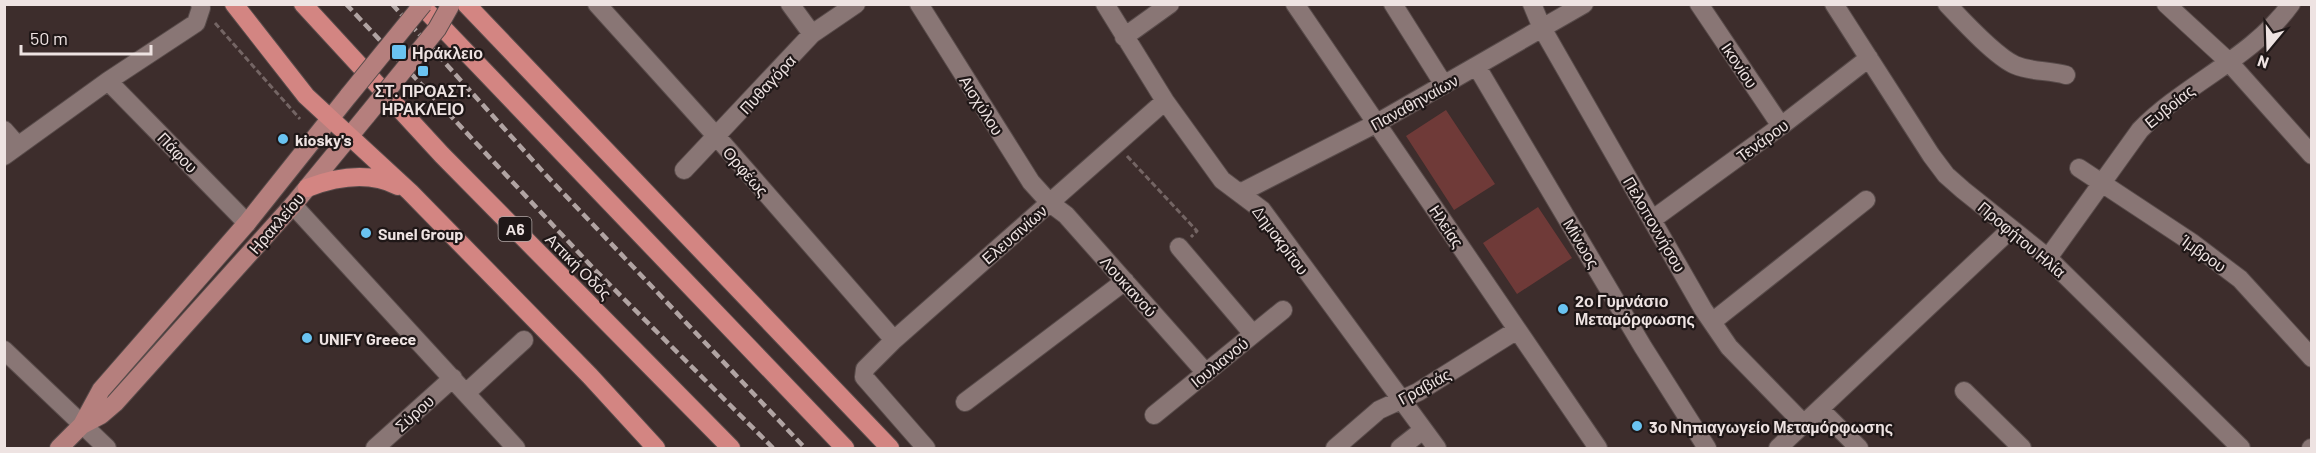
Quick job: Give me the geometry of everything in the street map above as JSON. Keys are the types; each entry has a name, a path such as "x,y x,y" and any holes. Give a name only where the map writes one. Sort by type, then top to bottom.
{"highway":[{"path":"234,4 306,96 410,192 590,376 656,448"},
{"name":"Αττική Οδός","path":"303,4 442,155 731,448"},
{"path":"421,4 845,448"},
{"path":"456,5 890,448"},
{"path":"307,188 338,178 355,176 392,183 410,192"}],"main road":[{"name":"Ηρακλείου","path":"59,448 82,425 101,390 247,223 421,4"},
{"name":"Ηρακλείου","path":"82,425 115,404 293,205 456,5"}],"street":[{"name":"Ορφέως","path":"597,4 894,340"},
{"path":"790,4 813,34"},
{"name":"Πυθαγόρα","path":"684,170 717,138 813,34 856,4"},
{"name":"Αισχύλου","path":"919,4 1031,182 1050,203"},
{"name":"Δημοκρίτου","path":"1105,4 1165,101 1222,180 1262,210 1437,448"},
{"path":"1124,37 1170,4"},
{"name":"Ηλείας","path":"1295,4 1598,448"},
{"path":"1393,4 1444,85"},
{"name":"Πελοποννήσου","path":"1532,4 1542,28 1712,322 1729,346 1804,424"},
{"name":"Παναθηναίων","path":"1240,193 1377,123 1584,4"},
{"name":"Ικονίου","path":"1699,4 1781,126"},
{"name":"Προφήτου Ηλία","path":"1834,4 1930,155 1946,175 2048,258 2241,448"},
{"path":"1947,4 1984,42 2012,64 2066,75"},
{"path":"2166,4 2228,61 2312,154"},
{"name":"Ευβοίας","path":"2048,258 2132,141 2156,114 2258,40 2291,4"},
{"path":"4,130 11,151 108,81 196,23 201,7"},
{"name":"Τενάρου","path":"1653,219 1781,126 1869,58"},
{"name":"Μίνωος","path":"1477,67 1643,347 1707,448"},
{"name":"Πάφου","path":"108,81 247,223"},
{"name":"Ελευσινίων","path":"926,448 864,377 865,369 894,340 1165,101"},
{"name":"Ίμβρου","path":"2079,168 2191,242 2240,279 2312,358"},
{"path":"1712,322 1866,200"},
{"name":"Λουκιανού","path":"1050,203 1066,215 1206,373"},
{"path":"293,205 516,448"},
{"path":"1778,448 2011,229"},
{"path":"1179,247 1253,334"},
{"path":"965,402 1125,281"},
{"name":"Ιουλιανού","path":"1154,415 1283,309"},
{"name":"Γραβιάς","path":"1335,448 1379,410 1418,392 1517,330"},
{"path":"466,393 524,340"},
{"path":"8,360 107,448"},
{"name":"Σύρου","path":"375,448 453,378"},
{"path":"1964,391 2022,448"},
{"path":"1820,409 1859,448"},
{"path":"1400,448 1423,430"}],"path":[{"path":"201,7 300,119"},
{"path":"1116,144 1197,231 1179,247"}],"shaded area":[{"path":"1446,110 1495,184 1454,210 1406,136"},
{"path":"1538,207 1572,258 1517,294 1483,243"}],"railway":[{"path":"346,4 594,269 773,448"},
{"path":"392,4 546,175 805,448"}],"place":[{"name":"Ηράκλειο","path":"399,52"},
{"name":"ΣΤ. ΠΡΟΑΣΤ. ΗΡΑΚΛΕΙΟ","path":"423,71"},
{"name":"kiosky's","path":"283,139"},
{"name":"Sunel Group","path":"366,233"},
{"name":"2ο Γυμνάσιο Μεταμόρφωσης","path":"1563,309"},
{"name":"UNIFY Greece","path":"307,338"},
{"name":"3ο Νηπιαγωγείο Μεταμόρφωσης","path":"1637,426"}]}
